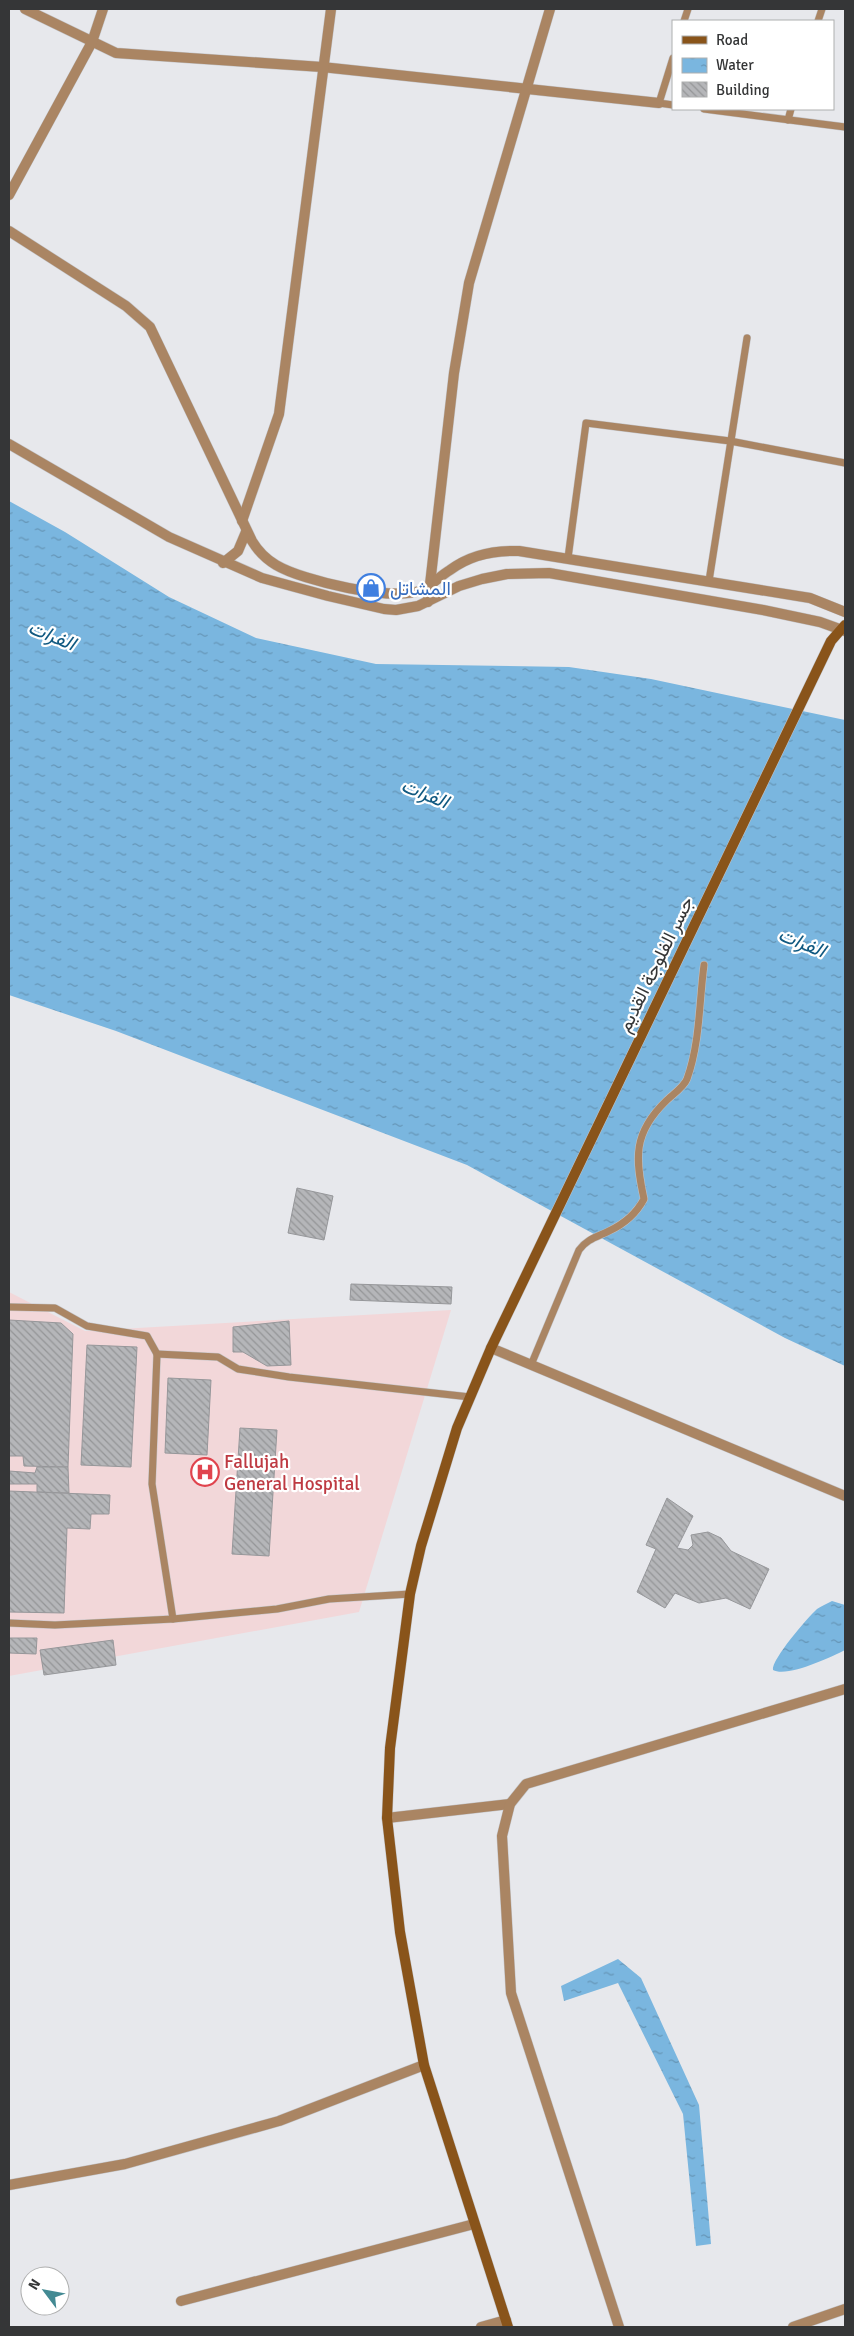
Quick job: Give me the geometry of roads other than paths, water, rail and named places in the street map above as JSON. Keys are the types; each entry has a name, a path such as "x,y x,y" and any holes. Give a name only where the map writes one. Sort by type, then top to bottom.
{"main road":[{"name":"جسر الفلوجة القديم","path":"507,2323 424,2065 400,1932 387,1818 390,1748 410,1594 421,1546 457,1428 491,1348 831,640 844,628"}],"street":[{"path":"25,9 116,53 322,67 659,103"},
{"path":"9,195 92,42 103,9"},
{"path":"242,521 279,414 322,67 331,9"},
{"path":"428,602 454,373 469,283 550,9"},
{"path":"9,231 126,306 150,328 246,532 258,550 276,565 319,581 351,588 401,594 422,590 461,562 494,552 519,551 810,598 845,612"},
{"path":"9,444 169,537 224,563 262,578 328,596 384,608 408,609 428,602 459,586 482,579 506,574 549,572 763,610 844,628"},
{"path":"224,563 238,551 246,532"},
{"path":"491,1348 845,1496"},
{"path":"619,2327 511,1993 502,1836 510,1804 526,1784 845,1689"},
{"path":"387,1818 510,1804"},
{"path":"9,2185 125,2164 279,2121 424,2065"},
{"path":"181,2301 474,2224"},
{"path":"793,2327 845,2309"},
{"path":"481,2327 507,2323"}],"lane":[{"path":"672,61 659,103 672,105"},
{"path":"712,110 845,127"},
{"path":"788,120 791,110"},
{"path":"709,581 747,338"},
{"path":"568,558 586,423 730,441 845,463"},
{"path":"531,1365 579,1250 586,1241 610,1231 636,1213 644,1199 637,1167 640,1136 650,1118 686,1082 695,1050 704,965"},
{"path":"9,1306 54,1308 87,1326 147,1336 157,1354 152,1484 173,1619"},
{"path":"157,1354 218,1357 238,1369 255,1372 470,1397"},
{"path":"9,1623 55,1625 173,1619 277,1609 329,1599 410,1594"}],"water":[{"name":"الفرات","path":"9,501 65,532 169,597 256,638 376,664 569,667 651,679 845,720 845,1366 785,1338 467,1165 116,1031 9,995"},
{"path":"832,1601 845,1605 845,1650 820,1662 798,1669 780,1672 773,1670 778,1657 799,1629 817,1609"},
{"path":"618,1959 641,1978 699,2105 711,2244 696,2246 683,2114 618,1983 564,2001 561,1986"}],"place":[{"name":"المشاتل","path":"371,588"},
{"name":"Fallujah General Hospital","path":"205,1472"}]}
